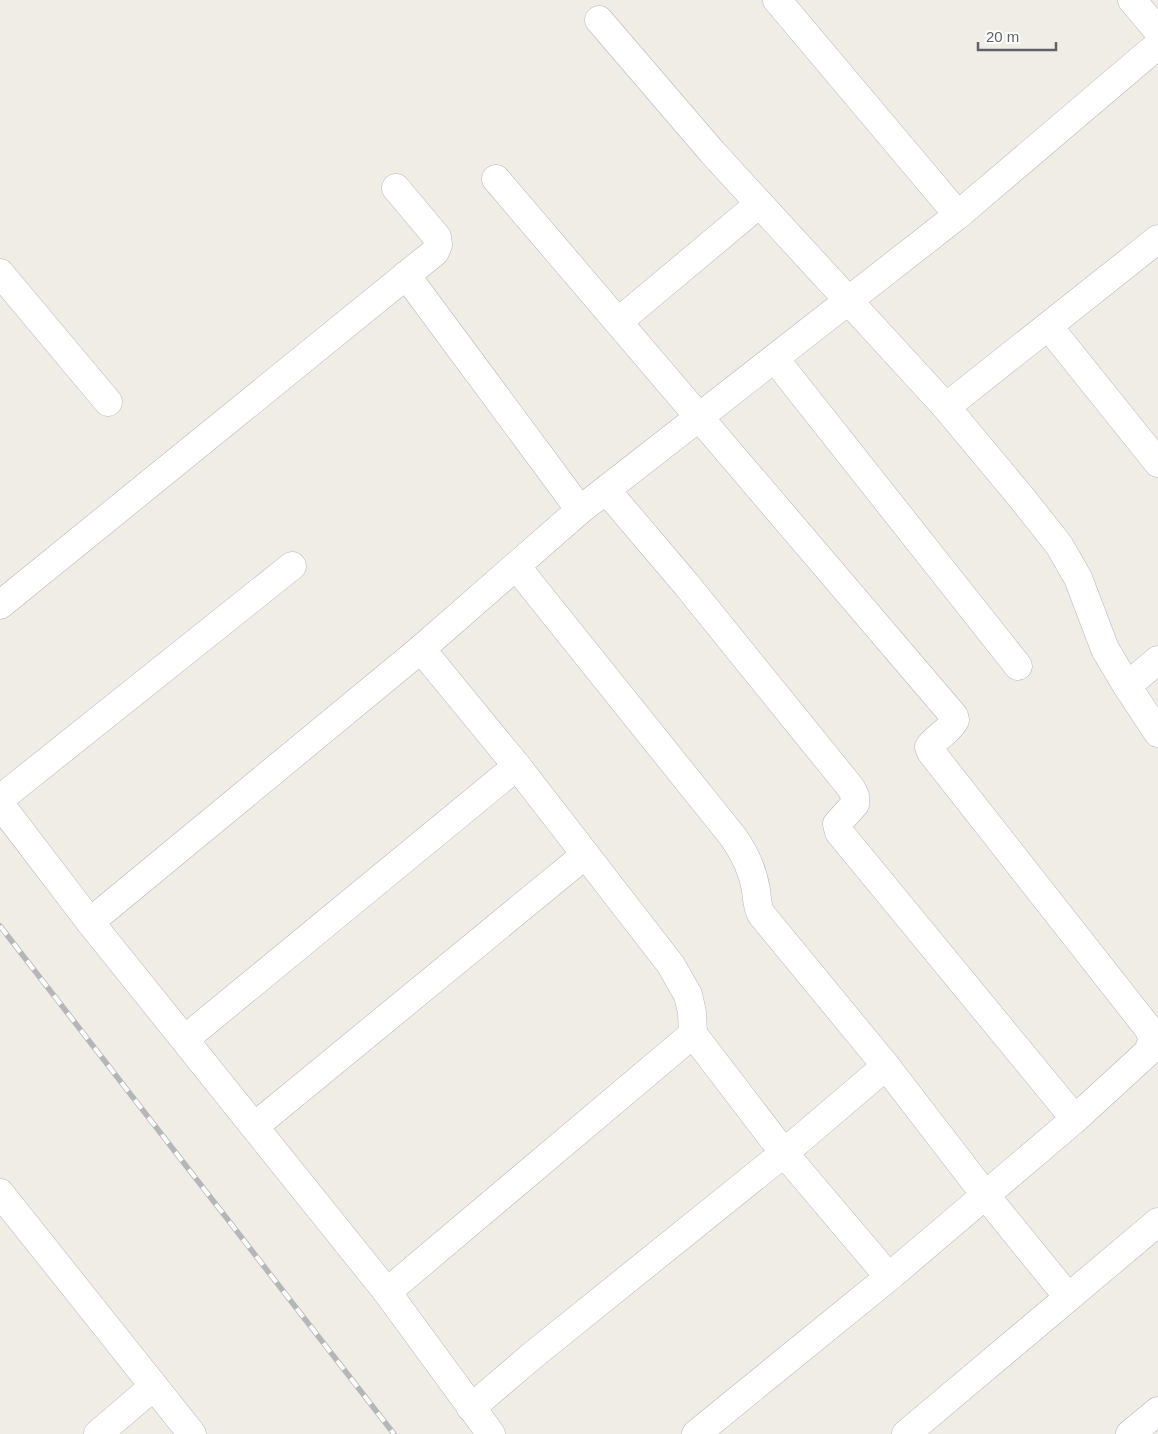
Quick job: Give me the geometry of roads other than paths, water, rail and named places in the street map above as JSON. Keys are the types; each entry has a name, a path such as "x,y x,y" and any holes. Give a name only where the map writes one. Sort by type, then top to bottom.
{"street":[{"path":"777,0 958,215"},
{"path":"1132,0 1158,31"},
{"path":"599,20 713,153 946,407 1022,497 1058,545 1078,578 1105,648 1127,686 1158,732"},
{"path":"90,922 421,649 580,510 607,491 958,215 1158,44"},
{"path":"496,179 954,716 953,725 929,747 931,752 1148,1028 1153,1038 1148,1052 1075,1119 890,1278 696,1434"},
{"path":"0,605 434,252 438,246 437,237 396,188"},
{"path":"618,322 759,204"},
{"path":"946,407 1155,247"},
{"path":"0,273 108,402"},
{"path":"406,276 580,510"},
{"path":"1049,327 1158,463"},
{"path":"775,359 1018,666"},
{"path":"607,491 686,584 851,788 855,796 855,804 837,824 839,832 1075,1119"},
{"path":"0,799 292,566"},
{"path":"516,566 734,838 752,872 761,914 886,1066 986,1196 1068,1297"},
{"path":"421,649 518,766 671,965 688,995 692,1012 693,1034 784,1153 890,1278"},
{"path":"1127,686 1158,660"},
{"path":"185,1038 518,766"},
{"path":"0,804 90,922 387,1292 491,1434"},
{"path":"255,1126 585,855"},
{"path":"387,1292 693,1034"},
{"path":"471,1408 540,1348 784,1153 886,1066"},
{"path":"0,1193 192,1434"},
{"path":"906,1434 1158,1222"},
{"path":"99,1434 154,1386"},
{"path":"1130,1434 1158,1411"}],"railway":[{"path":"0,926 394,1434"}]}
